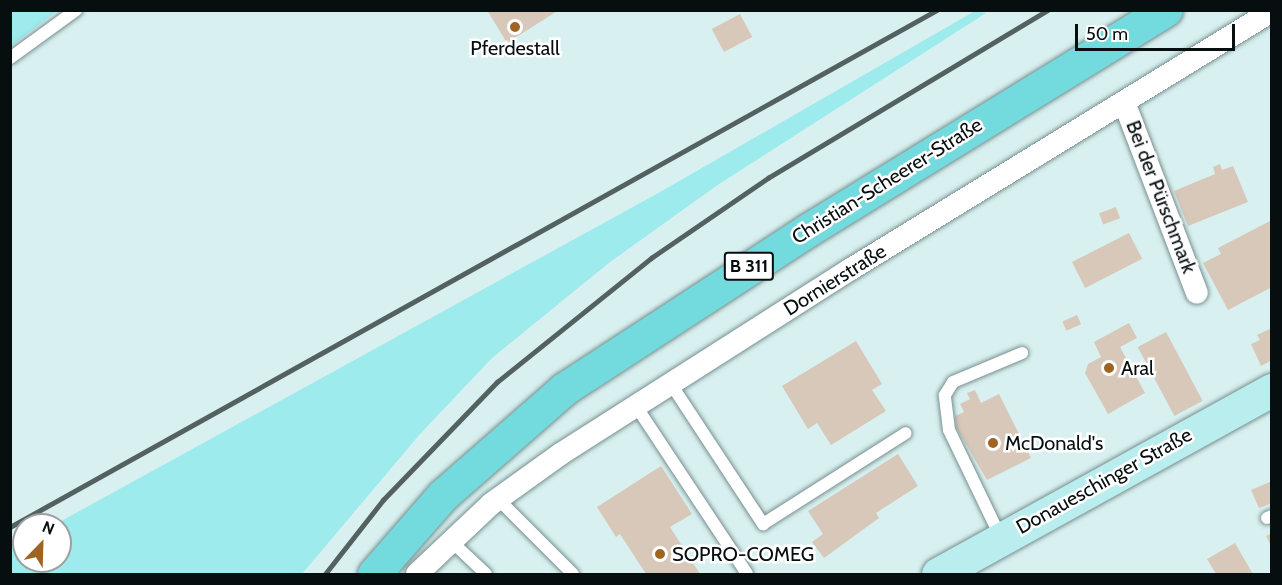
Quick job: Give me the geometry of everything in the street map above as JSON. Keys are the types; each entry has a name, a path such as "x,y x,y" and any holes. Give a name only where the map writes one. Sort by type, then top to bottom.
{"main road":[{"name":"Christian-Scheerer-Straße","path":"374,574 443,495 564,389 808,230 1166,10"}],"street":[{"name":"Dornierstraße","path":"417,574 498,499 636,406 1272,11"},
{"name":"Bei der Pürschmark","path":"1124,102 1197,293"},
{"name":"Donaueschinger Straße","path":"938,574 1272,390"}],"lane":[{"path":"10,58 76,10"},
{"path":"1001,538 949,430 945,395 953,382 1022,353"},
{"path":"671,384 763,524 906,433"},
{"path":"636,406 747,574"},
{"path":"498,499 573,574"},
{"path":"451,541 486,574"}],"shaded area":[{"path":"11,10 57,10 57,11 11,46"},
{"path":"975,11 986,13 719,184 610,262 492,358 420,434 302,574 11,574 12,548 12,573 72,573 72,515 662,191"}],"building":[{"name":"Pferdestall","path":"487,10 559,10 507,43"},
{"path":"740,14 752,37 724,52 712,29"},
{"path":"1220,164 1222,170 1233,166 1248,202 1188,226 1174,191 1215,174 1213,167"},
{"path":"1116,207 1120,218 1103,224 1099,213"},
{"path":"1272,220 1272,287 1228,310 1203,263 1221,254 1218,248"},
{"path":"1129,233 1142,259 1085,288 1072,262"},
{"path":"1077,315 1081,324 1066,331 1062,322"},
{"name":"Aral","path":"1129,323 1137,338 1120,347 1145,393 1108,414 1085,373 1088,364 1101,357 1094,342"},
{"path":"1272,328 1272,360 1261,366 1251,344 1260,340 1257,335"},
{"path":"1166,332 1203,401 1174,416 1138,347"},
{"path":"856,341 882,384 872,390 886,411 831,445 817,423 808,429 782,386"},
{"name":"McDonald's","path":"975,390 981,403 999,394 1031,458 987,480 956,427 955,416 964,412 960,404 970,399 967,393"},
{"path":"898,454 918,486 876,513 879,518 824,558 812,542 823,534 808,511"},
{"path":"661,466 692,514 670,527 700,574 646,574 620,534 616,537 597,507"},
{"path":"1272,481 1272,503 1259,508 1251,490"},
{"path":"1272,533 1272,548 1266,536"},
{"path":"1235,543 1253,574 1216,574 1207,559"}],"railway":[{"path":"10,527 937,10"},
{"path":"325,574 383,500 497,382 651,258 768,178 1048,10"}],"place":[{"name":"Pferdestall","path":"515,27"},
{"name":"Aral","path":"1109,368"},
{"name":"McDonald's","path":"993,443"},
{"name":"SOPRO-COMEG","path":"660,554"}]}
